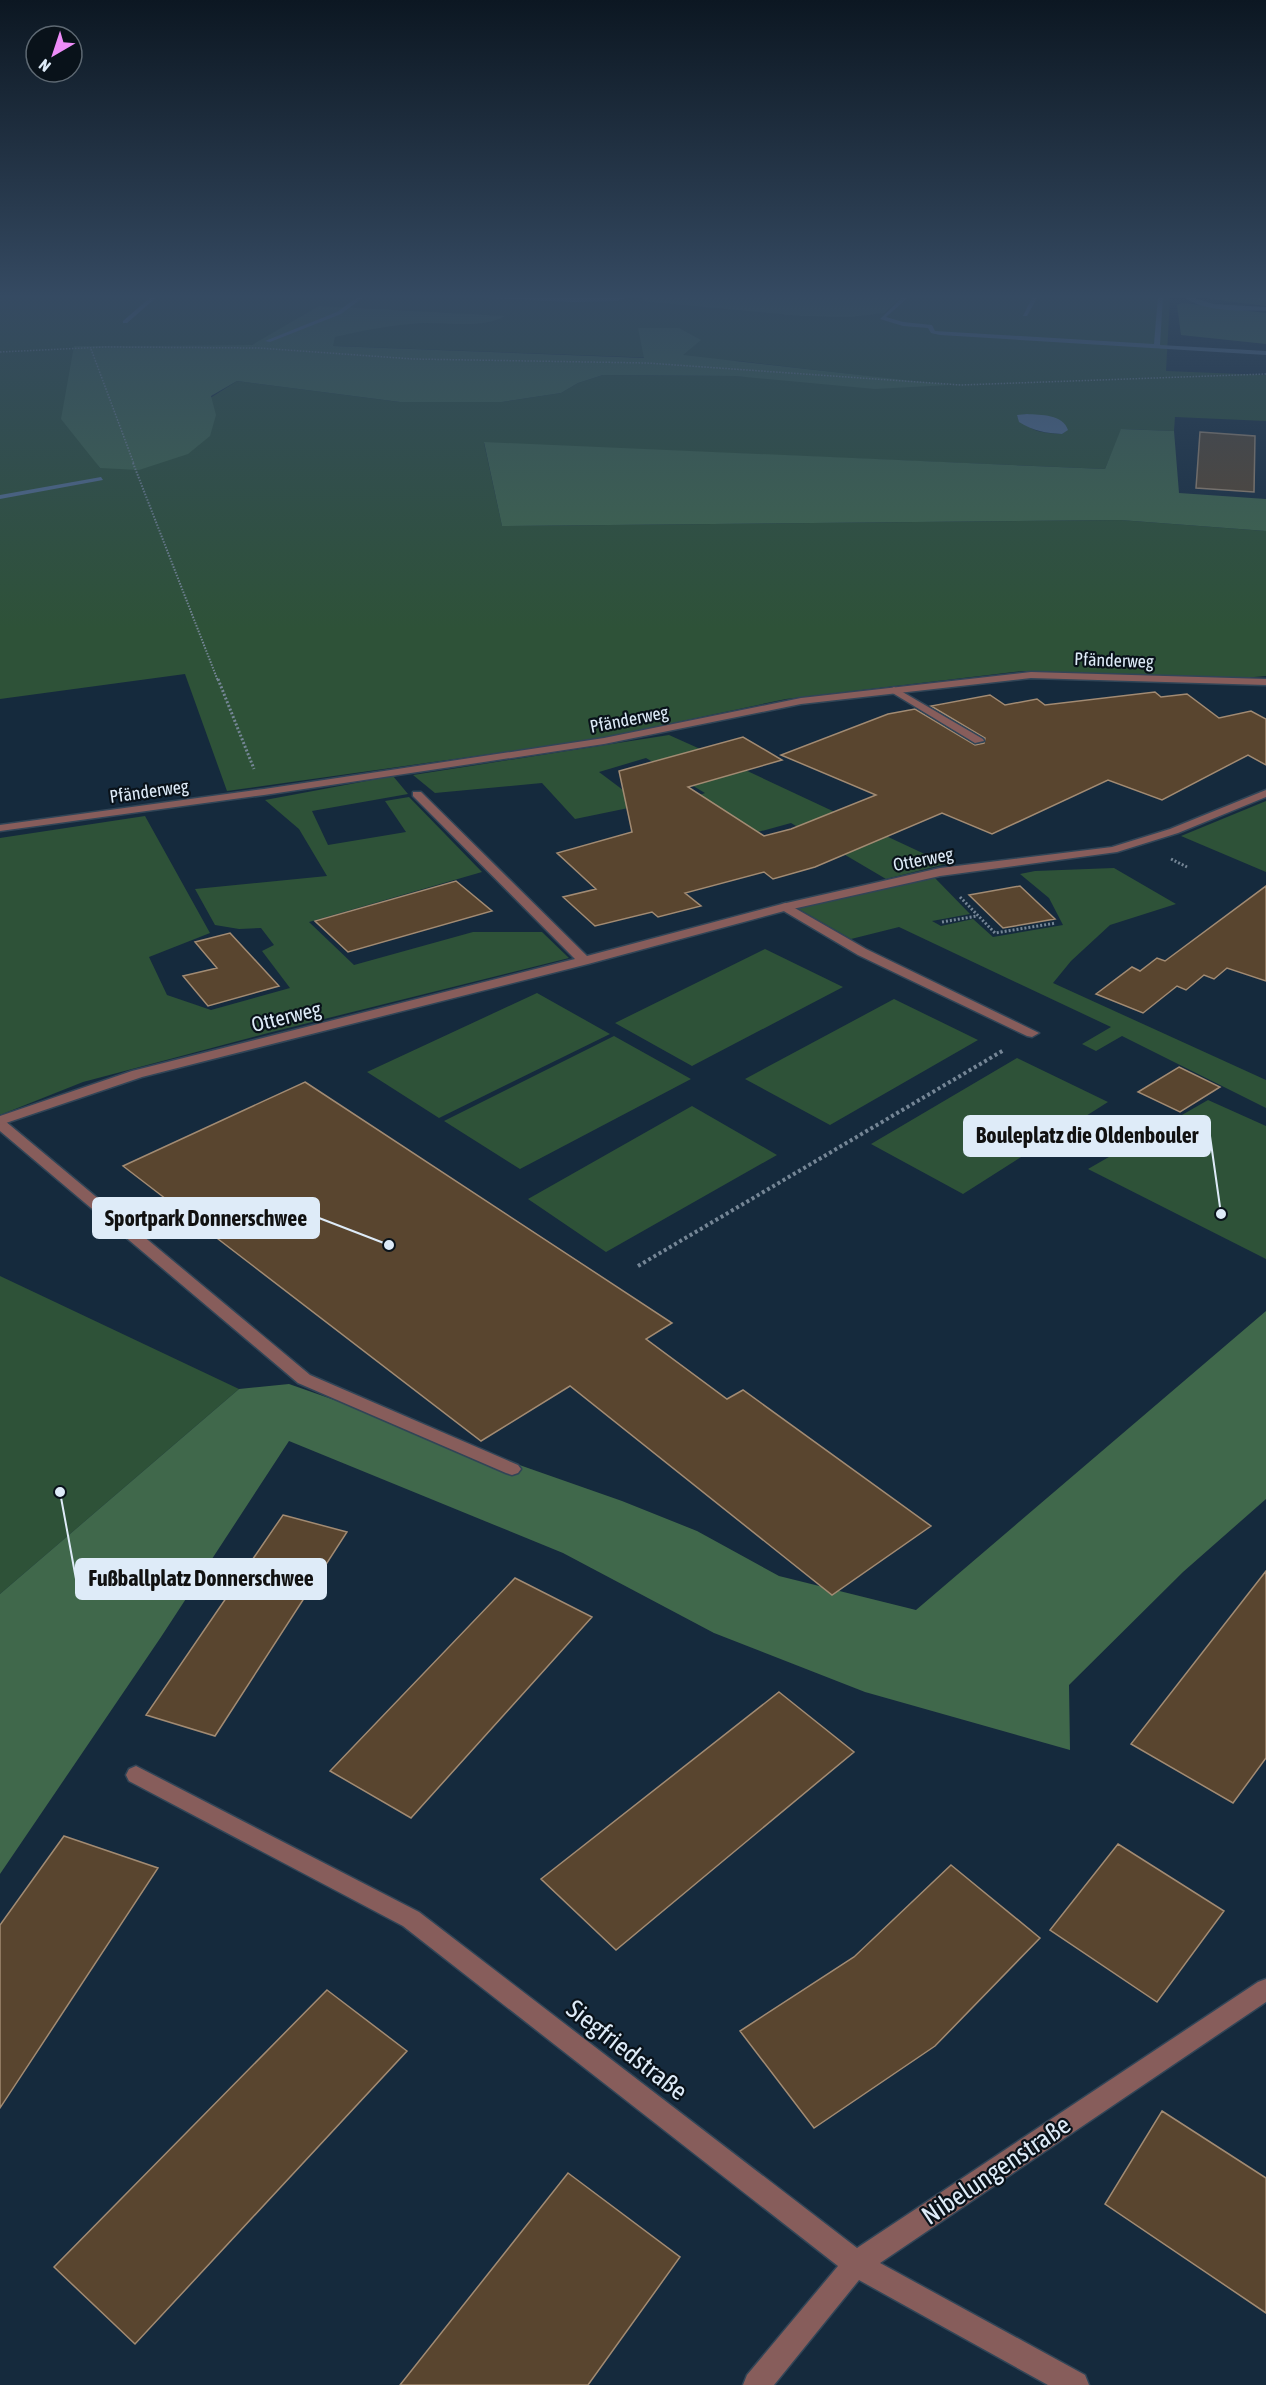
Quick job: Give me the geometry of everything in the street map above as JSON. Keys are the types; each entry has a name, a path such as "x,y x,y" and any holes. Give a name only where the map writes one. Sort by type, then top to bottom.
{"street":[{"name":"Pfänderweg","path":"0,828 264,792 604,741 801,701 894,690 1031,675 1265,683"},
{"path":"894,690 979,741"},
{"name":"Otterweg","path":"0,1122 138,1074 584,961 786,907 937,873 1113,850 1174,831 1266,793"},
{"path":"417,794 584,961"},
{"path":"786,907 862,952 1032,1033"},
{"path":"0,1122 304,1379 512,1469"},
{"name":"Siegfriedstraße","path":"136,1775 411,1918 856,2264 1075,2385"},
{"name":"Nibelungenstraße","path":"757,2385 856,2264 1266,1989"}],"path":[{"path":"113,407 175,574 264,792"},
{"path":"937,873 995,933 1056,923"},
{"path":"942,921 978,916"},
{"path":"638,1266 1032,1033"}],"green space":[{"path":"0,407 81,407 85,447 100,468 196,407 1266,407 1266,421 1175,417 1174,431 1122,429 1105,469 484,443 502,526 1120,520 1266,531 1266,676 1243,678 1023,671 786,699 597,739 227,791 185,674 0,699","holes":["1027,414 1067,430 1062,434 1037,431 1017,416"]},
{"path":"63,407 214,407 216,415 210,436 188,454 139,470 100,468 61,419"},
{"path":"1121,429 1174,431 1179,493 1266,499 1266,531 1120,520 502,526 484,442 1105,469"},
{"path":"669,735 946,864 886,879 791,823 703,847 654,811 705,793 646,758 599,772 643,805 575,819 542,783 435,793 413,775"},
{"path":"393,776 408,794 312,811 328,845 406,832 385,801 409,797 482,872 309,922 354,965 473,932 542,932 569,958 83,1082 0,1115 0,838 145,816 210,933 149,957 167,995 211,1010 290,988 262,951 274,945 261,928 239,929 215,925 195,889 327,876 299,829 265,800"},
{"path":"1266,801 1266,872 1181,836"},
{"path":"1114,868 1176,904 1110,925 1071,961 1053,983 1266,1080 1266,1108 1122,1036 1096,1051 1082,1044 1111,1027 899,927 851,939 797,908 934,877 970,914 932,921 941,926 973,919 993,937 1063,925 1049,898 1020,874 1035,871"},
{"path":"765,949 843,987 692,1066 615,1023"},
{"path":"537,993 610,1034 439,1118 367,1072"},
{"path":"894,999 978,1040 830,1125 745,1079"},
{"path":"614,1036 691,1079 520,1169 444,1121"},
{"path":"1017,1058 1108,1102 963,1194 871,1144"},
{"path":"1208,1100 1266,1126 1266,1259 1088,1169"},
{"path":"692,1106 777,1155 606,1252 528,1199"},
{"path":"0,1276 239,1389 0,1594"},
{"path":"1266,1311 1266,1499 1183,1572 1069,1685 1070,1750 865,1692 714,1633 563,1553 289,1441 161,1637 0,1874 0,1594 239,1389 289,1384 622,1501 697,1531 779,1576 916,1610"}],"water":[{"path":"1017,415 1057,418 1068,430 1062,434 1029,428 1019,422"}],"building":[{"path":"1200,432 1255,436 1254,492 1196,488"},
{"path":"1155,692 1161,697 1187,694 1219,718 1251,711 1266,719 1266,765 1248,755 1162,800 1108,780 992,834 942,813 815,867 773,879 764,872 685,893 701,906 658,917 652,912 595,926 563,897 596,889 557,853 632,832 619,771 743,737 782,760 688,787 764,836 791,829 876,795 781,755 888,714 915,709 975,745 984,743 985,738 931,706 990,695 1005,705 1037,699 1045,705"},
{"path":"456,881 492,911 348,952 315,921"},
{"path":"1020,886 1055,919 1003,928 969,895"},
{"path":"1266,886 1266,981 1227,968 1214,979 1204,975 1186,990 1177,986 1143,1013 1096,994 1132,967 1140,971 1157,958 1165,961"},
{"path":"230,933 279,986 208,1006 183,976 217,968 195,942"},
{"path":"1179,1067 1220,1087 1180,1112 1138,1092"},
{"path":"305,1082 672,1323 646,1339 727,1399 743,1390 931,1526 832,1595 570,1386 481,1441 123,1166"},
{"path":"283,1515 347,1532 215,1736 146,1715"},
{"path":"1266,1571 1266,1758 1233,1803 1131,1744"},
{"path":"515,1578 592,1617 411,1818 330,1771"},
{"path":"779,1692 854,1752 616,1950 541,1879"},
{"path":"64,1836 158,1868 0,2108 0,1925"},
{"path":"1118,1844 1224,1911 1157,2002 1050,1930"},
{"path":"951,1865 1040,1938 935,2046 814,2128 740,2031 854,1957"},
{"path":"327,1990 407,2051 135,2344 54,2267"},
{"path":"1162,2111 1266,2178 1266,2313 1105,2204"},
{"path":"568,2173 680,2257 588,2385 400,2385"}],"waterway":[{"path":"0,497 101,479"}],"place":[{"name":"Bouleplatz die Oldenbouler","path":"1221,1214"},
{"name":"Sportpark Donnerschwee","path":"389,1245"},
{"name":"Fußballplatz Donnerschwee","path":"60,1492"}]}
